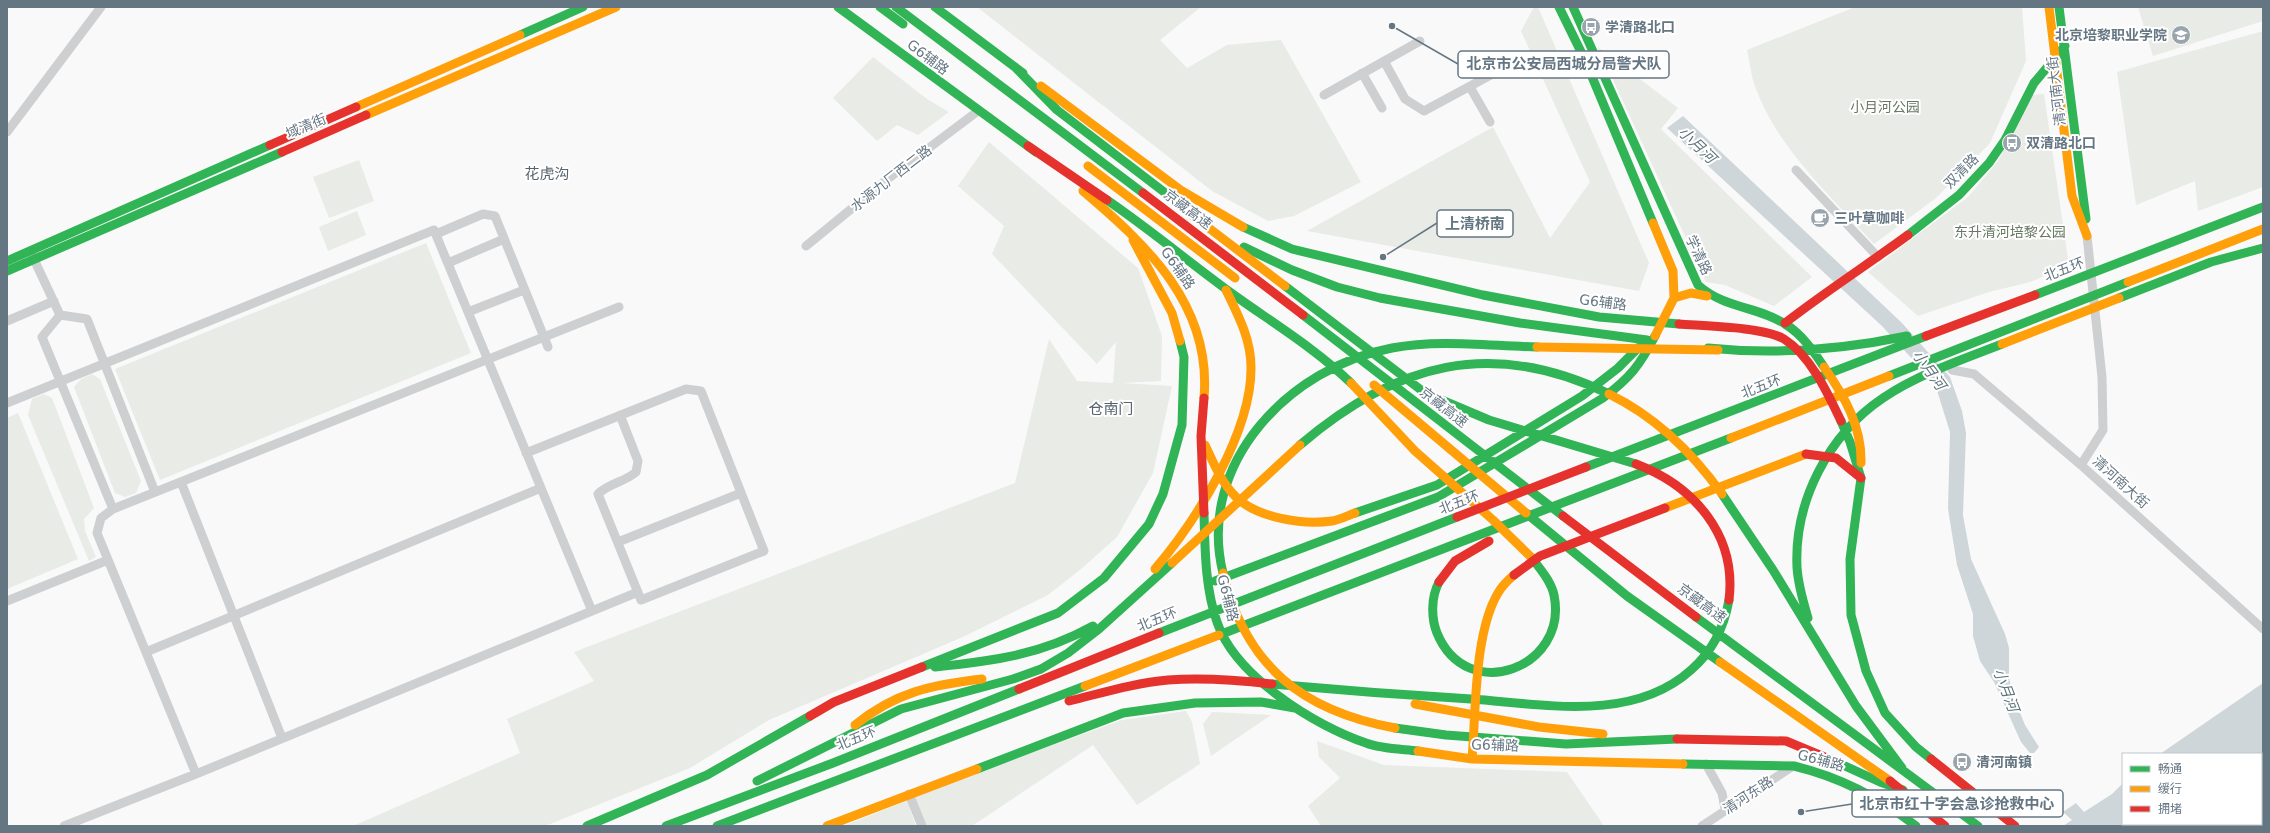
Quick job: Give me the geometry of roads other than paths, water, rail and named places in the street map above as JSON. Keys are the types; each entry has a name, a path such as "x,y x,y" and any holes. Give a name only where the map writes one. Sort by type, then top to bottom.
{"main road":[{"name":"域清街","path":"7,261 583,7"},
{"name":"域清街","path":"7,271 616,7"},
{"name":"G6辅路","path":"838,7 978,111 1028,146 1127,228 1158,261 1191,314 1200,341 1206,375 1201,436 1206,562 1217,623 1232,650 1244,665 1294,708 1337,732 1368,744 1472,759 1794,766 1820,771 1850,783 1881,799 1916,826"},
{"path":"880,7 911,31"},
{"name":"京藏高速","path":"896,7 1178,220 1647,580 1902,768 1978,826"},
{"name":"G6辅路","path":"935,7 1182,191 1237,224 1292,249 1483,295 1599,317 1754,330 1784,339 1806,360 1824,384 1850,442 1861,478 1850,559 1851,615 1866,671 1885,713 1916,748 2015,826"},
{"name":"学清路","path":"1209,583 1438,497 1603,398 1623,383 1642,362 1674,298 1674,271 1584,60 1559,7"},
{"name":"学清路","path":"1573,7 1692,276 1707,296 1785,323 1820,360 1850,410 1860,438 1861,478"},
{"path":"2049,7 2055,56"},
{"path":"2059,7 2065,46"},
{"name":"双清路","path":"1785,323 1828,290 1878,257 1959,195 1989,163 2005,140 2034,82 2065,46"},
{"name":"清河南大街","path":"2065,46 2087,236"},
{"name":"清河南大街","path":"2055,56 2072,196 2087,236"},
{"path":"990,721 1117,689 1168,680 1228,680 1312,686 1362,692 1575,706 1622,703 1655,693 1683,678 1708,654 1723,627 1730,600 1731,571 1716,525 1701,505 1680,486 1652,470 1621,457 1497,423 1425,393 1057,110 1015,67"},
{"path":"1028,146 1157,236 1348,380 1422,459 1527,552 1543,572 1554,593 1555,608 1553,630 1540,654 1529,663 1518,668 1493,673 1477,670 1454,659 1438,637 1434,626 1435,593 1441,579 1450,566 1464,555 1490,540 1613,485"},
{"name":"京藏高速","path":"1080,159 1242,283"},
{"name":"北五环","path":"667,826 840,760 1246,598 2263,207"},
{"path":"1193,216 1245,247 1292,270 1337,286 1380,298 1520,323 1718,350"},
{"path":"587,826 707,775 834,702 1058,612 1104,578 1148,524 1164,494 1182,425 1184,357 1172,313 1127,228"},
{"path":"717,826 1613,485 2263,229"},
{"path":"1814,635 1802,598 1797,563 1800,523 1817,472 1836,444 1866,410 1894,390 1935,370 2211,262 2263,248"},
{"path":"667,826 800,761 839,738 901,708 1013,679 1041,669 1068,653 1099,629 1156,574 1177,545 1191,522 1236,440 1246,414 1250,383 1249,351 1242,322 1224,287"},
{"path":"1674,298 1691,293 1707,296"},
{"path":"1903,790 1881,784 1836,761 1789,741 1708,738 1568,744 1421,733 1373,724 1345,716 1318,705 1290,686 1271,667 1251,642 1236,616 1225,586 1218,557 1219,526 1225,496 1234,468 1248,438 1286,395 1309,379 1343,362 1390,349 1438,345 1788,352 1845,349 1969,321"},
{"path":"1201,436 1210,460 1221,479 1237,498 1258,512 1294,521 1332,521 1437,485 1582,396 1618,368 1663,322"},
{"path":"1336,355 1355,369"},
{"path":"918,669 1012,658 1041,651 1071,640 1096,624 1156,574 1286,458 1355,403 1400,380 1445,367 1484,364 1526,366 1566,376 1600,388 1665,430 1697,461 1726,500 1814,635 1856,706 1902,768"},
{"name":"京藏高速","path":"1367,379 1454,454 1627,596 1903,790 1945,826"},
{"path":"1472,759 1484,639 1498,593 1516,573 1540,556 1806,454 1836,458 1861,478"},
{"path":"839,738 874,708 897,695 929,686 1010,674 1068,653"},
{"path":"1362,692 1443,710 1539,727 1645,740"},
{"path":"827,826 1123,713 1202,703 1261,702 1294,708"}],"street":[{"path":"7,132 101,7"},
{"path":"1324,95 1420,41"},
{"path":"1384,61 1405,99 1424,111 1510,64 1515,65"},
{"path":"1362,74 1382,108"},
{"path":"1470,87 1490,122"},
{"name":"水源九厂西二路","path":"806,246 889,178 978,111"},
{"path":"1796,170 1878,257"},
{"path":"436,234 488,213 494,216 548,347"},
{"path":"7,403 434,230 592,611"},
{"path":"2081,465 2103,430 2102,377 2087,236"},
{"path":"448,263 504,239"},
{"path":"30,250 60,315"},
{"path":"468,312 524,290"},
{"path":"7,321 54,301"},
{"path":"196,774 97,533 101,518 113,509 619,307"},
{"path":"60,315 86,319 156,492"},
{"path":"60,315 42,337 113,509"},
{"name":"清河南大街","path":"1952,370 1974,374 2081,465 2263,629"},
{"path":"526,453 620,415 686,389 701,391 764,551 641,600 598,494 604,489 630,477 636,472 638,461 620,415"},
{"path":"181,482 282,738"},
{"path":"146,652 541,488"},
{"path":"618,542 741,493"},
{"path":"7,601 108,560"},
{"path":"64,826 196,774 638,592"},
{"path":"1706,764 1722,793 1725,809"},
{"name":"清河东路","path":"1702,826 1725,809 1794,766"},
{"path":"910,794 922,826"}],"water":[{"name":"小月河","path":"1683,116 1902,323 1950,377 1962,411 1966,433 1963,515 1971,559 2005,634 2009,648 2009,678 2014,698 2025,725 2039,747 2034,753 2030,753 2021,742 1994,682 1980,661 1973,636 1973,614 1957,565 1948,509 1950,432 1935,384 1882,326 1667,128"},
{"path":"2263,683 2263,763 2262,753 2161,753"},
{"path":"2122,784 2122,825 2164,825 2063,826 2072,820 2063,812 2076,803 2084,812 2112,794"}],"place":[{"name":"北京市公安局西城分局警犬队","path":"1392,26"},
{"name":"学清路北口","path":"1591,27"},
{"name":"北京培黎职业学院","path":"2181,35"},
{"name":"双清路北口","path":"2012,143"},
{"name":"三叶草咖啡","path":"1820,218"},
{"name":"上清桥南","path":"1383,257"},
{"name":"清河南镇","path":"1962,762"},
{"name":"北京市红十字会急诊抢救中心","path":"1801,812"}],"district":[{"name":"花虎沟","path":"547,174"},
{"name":"仓南门","path":"1111,409"}],"park label":[{"name":"小月河公园","path":"1885,107"},
{"name":"东升清河培黎公园","path":"2010,232"}]}
